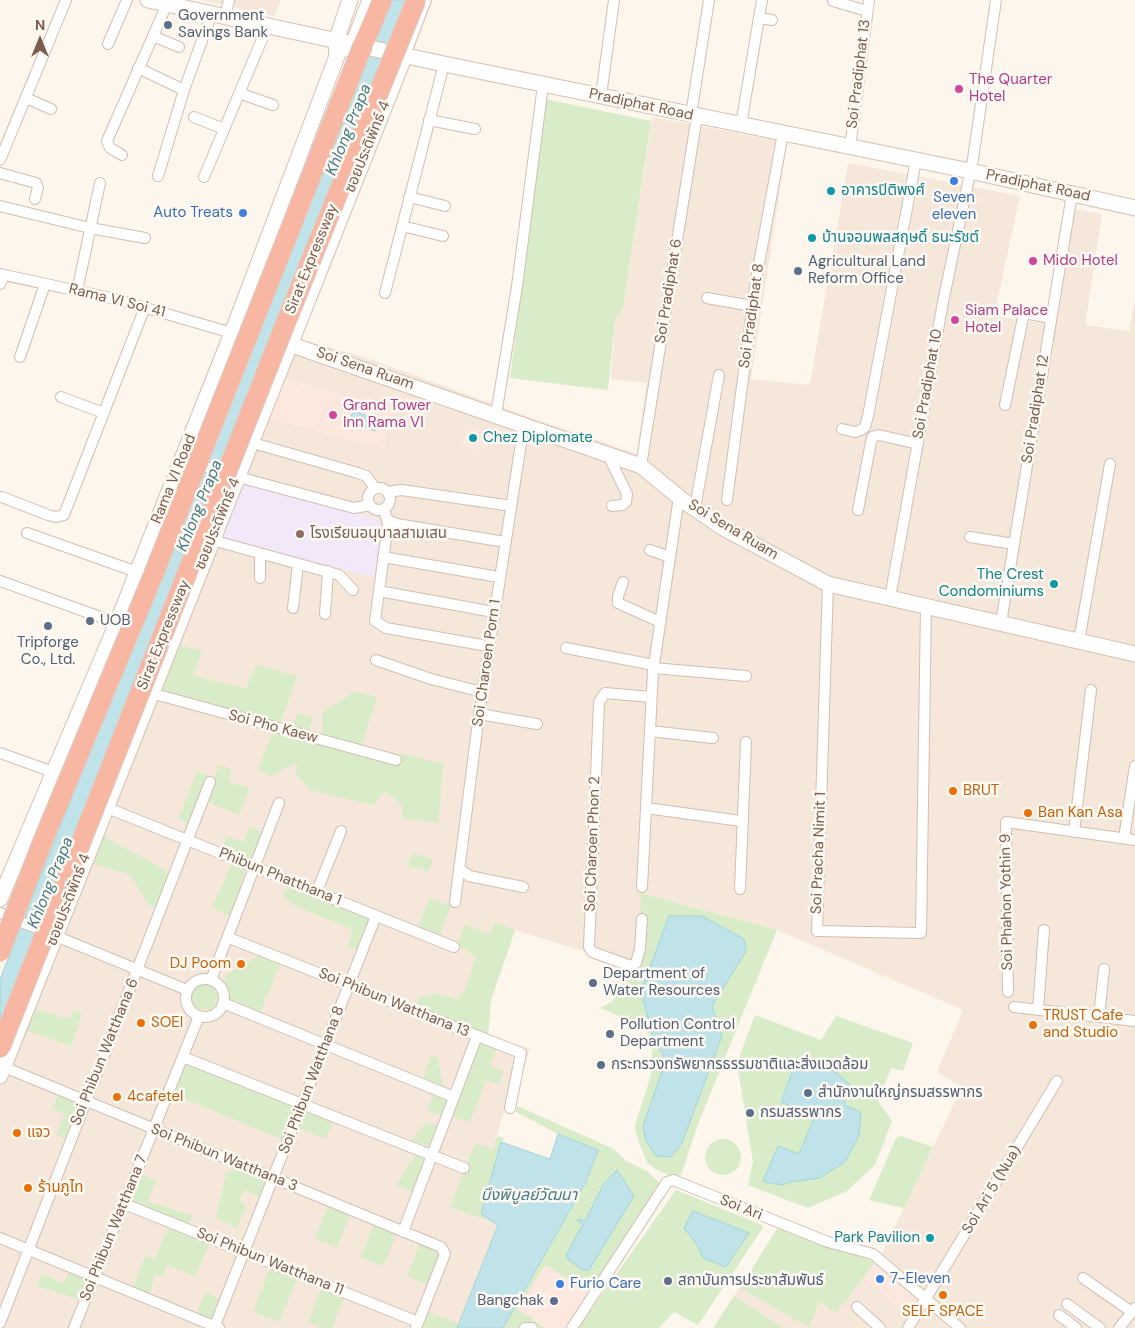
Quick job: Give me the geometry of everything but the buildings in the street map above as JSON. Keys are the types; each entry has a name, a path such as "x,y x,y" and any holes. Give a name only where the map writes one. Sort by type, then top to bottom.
{"highway":[{"name":"Sirat Expressway","path":"0,952 7,913 382,0"},
{"name":"Sirat Expressway","path":"0,1048 288,318 416,0"},
{"path":"0,937 7,913"}],"street":[{"path":"0,160 66,0"},
{"path":"108,44 127,0"},
{"path":"148,0 268,25 337,48 353,44 370,0"},
{"path":"158,176 184,90 219,14 229,0"},
{"name":"Rama VI Road","path":"0,899 117,624 232,333 337,48 350,0"},
{"path":"398,54 426,0"},
{"path":"601,96 614,0"},
{"name":"Soi Pradiphat 6","path":"640,466 694,116 709,0"},
{"path":"741,125 762,0"},
{"name":"Soi Pradiphat 13","path":"850,148 868,0"},
{"name":"Soi Pradiphat 10","path":"890,598 943,302 970,171 996,0"},
{"path":"833,1 867,12"},
{"path":"122,155 110,148 107,141 167,4"},
{"path":"759,18 772,20"},
{"path":"204,177 268,25"},
{"path":"153,36 180,47"},
{"name":"Pradiphat Road","path":"353,44 543,85 970,171 1135,208"},
{"name":"ซอยประดิพัทธ์ 4","path":"2,1072 51,935 106,806 212,540 230,475 289,344 398,54"},
{"path":"385,293 444,64"},
{"path":"138,68 184,90"},
{"path":"496,415 517,286 543,85"},
{"path":"240,93 273,105"},
{"path":"26,98 51,109"},
{"path":"194,117 224,129"},
{"path":"429,120 475,129"},
{"name":"Soi Pradiphat 8","path":"727,500 752,306 783,133"},
{"path":"842,429 855,432 865,427 916,160"},
{"path":"0,172 36,183 38,188 35,199"},
{"path":"77,291 100,183"},
{"name":"Soi Pradiphat 12","path":"1001,623 1072,194"},
{"path":"409,197 445,206"},
{"path":"0,206 90,228 145,238"},
{"path":"402,226 443,236"},
{"name":"Rama VI Soi 41","path":"1,278 46,284 145,307 232,333"},
{"path":"20,357 46,284"},
{"path":"707,298 752,306"},
{"path":"2,497 56,518 64,515 145,307"},
{"path":"1005,405 1024,312 1051,318"},
{"name":"Soi Sena Ruam","path":"289,344 524,424 640,466 678,497 725,529 828,584 1135,654"},
{"path":"694,508 719,375"},
{"path":"61,398 104,413"},
{"name":"Soi Charoen Porn 1","path":"455,902 478,714 524,424"},
{"path":"858,510 872,437 879,435 918,444"},
{"path":"260,445 358,473 366,476 375,488"},
{"path":"608,455 627,494 626,502 622,505 612,506"},
{"path":"182,458 230,475 354,508 370,505"},
{"path":"1079,641 1110,464"},
{"path":"388,492 390,502 384,509 374,509 370,505 368,496 375,488 382,488 388,492 402,490 505,506"},
{"path":"642,887 651,697 678,497"},
{"path":"384,509 388,520 375,616 378,625 482,645"},
{"path":"388,520 397,524 499,541"},
{"path":"27,533 138,572"},
{"path":"970,537 1014,544"},
{"path":"212,540 328,571 339,575 353,590"},
{"path":"650,550 670,557"},
{"path":"260,554 260,578"},
{"path":"383,557 493,576"},
{"path":"293,608 298,564"},
{"path":"325,614 328,571"},
{"path":"0,581 117,624"},
{"path":"623,582 618,596 618,603 660,622"},
{"name":"Soi Pracha Nimit 1","path":"828,584 817,931 921,933 926,606"},
{"path":"379,591 488,611"},
{"path":"566,648 654,666 746,676"},
{"path":"376,660 431,679 482,692"},
{"path":"1074,832 1091,690"},
{"name":"Soi Charoen Phon 2","path":"642,919 640,950 636,963 631,966 592,952 589,947 599,702 605,693 651,697"},
{"name":"Soi Pho Kaew","path":"151,694 396,760"},
{"path":"478,714 537,724"},
{"path":"650,730 713,738"},
{"path":"740,889 741,821 746,742"},
{"path":"0,753 53,772"},
{"path":"1124,838 1135,766"},
{"name":"Soi Phibun Watthana 6","path":"0,1323 210,782"},
{"path":"211,980 229,938 279,803"},
{"name":"Phibun Phatthana 1","path":"106,806 454,947"},
{"path":"646,808 741,821"},
{"name":"Soi Phahon Yothin 9","path":"1008,992 1006,822 1135,840"},
{"path":"317,891 341,831"},
{"path":"459,868 469,876 523,887"},
{"path":"7,913 51,935 187,990"},
{"name":"Soi Phibun Watthana 8","path":"216,1327 376,916"},
{"path":"1038,1010 1044,930"},
{"name":"Soi Phibun Watthana 13","path":"229,938 477,1036 403,1232"},
{"path":"1099,1017 1104,969"},
{"path":"200,979 211,980 223,991 224,1003 218,1013 212,1016 199,1016 189,1009 186,1003 187,990 200,979"},
{"path":"224,1003 454,1097"},
{"path":"1014,1007 1135,1021"},
{"name":"Soi Phibun Watthana 7","path":"74,1328 122,1203 199,1016"},
{"path":"477,1036 522,1055 510,1108"},
{"path":"182,1057 464,1168"},
{"name":"Soi Phibun Watthana 3","path":"2,1072 85,1101 444,1250 444,1258 417,1325"},
{"name":"Soi Ari 5 (Nua)","path":"908,1328 1057,1081"},
{"name":"Soi Ari","path":"572,1328 667,1182 672,1180 828,1242 872,1254 960,1328"},
{"name":"Soi Phibun Watthana 11","path":"122,1203 417,1325"},
{"path":"0,1238 216,1327"},
{"path":"1083,1278 1133,1310 1119,1328"},
{"path":"1067,1304 1100,1328"},
{"path":"857,1307 880,1328"},
{"path":"1059,1315 1076,1328"},
{"path":"524,1328 532,1328"}],"shaded area":[{"path":"200,0 281,0 274,16"},
{"path":"652,117 784,142 786,151 751,379 810,385 848,163 1020,196 994,316 1055,325 1075,209 1102,214 1085,325 1129,331 1135,300 1135,1328 964,1328 882,1253 962,1087 937,1072 963,1010 777,930 642,893 639,968 515,930 491,1000 488,1035 530,1049 519,1081 505,1107 493,1149 475,1144 450,1207 498,1224 457,1328 0,1328 0,1080 218,538 374,577 239,484 267,418 384,448 391,410 278,377 293,337 367,358 637,454 646,383 611,379 615,320 623,308"},
{"path":"282,379 391,410 384,448 267,418"},
{"name":"Chez Diplomate","path":"468,425 490,434 484,452 462,444"},
{"name":"โรงเรียนอนุบาลสามเสน","path":"239,484 376,518 382,530 374,577 218,538"},
{"path":"776,1232 922,1303 950,1328 713,1328"},
{"path":"875,1262 922,1303 910,1319 863,1278"},
{"name":"Bangchak","path":"545,1265 590,1292 566,1328 545,1328 517,1310"}],"green space":[{"path":"545,99 651,121 623,308 615,320 608,390 510,378"},
{"path":"177,644 202,651 193,676 246,689 256,665 297,676 279,726 159,693"},
{"path":"355,691 377,697 361,748 398,756 399,753 443,764 438,823 403,818 401,804 385,791 373,805 310,790 296,774 297,763 270,776 258,769 273,731 288,735 298,713 313,718 306,739 315,741 322,734 322,713"},
{"path":"219,765 231,769 229,782 250,788 239,815 206,801"},
{"path":"197,772 210,776 191,825 178,819"},
{"path":"249,827 265,833 254,861 222,850 226,836 244,842"},
{"path":"101,835 171,873 158,908 149,905 130,875 92,863"},
{"path":"412,853 433,859 429,871 408,866"},
{"path":"232,863 244,866 245,869 231,916 212,908"},
{"path":"288,885 369,919 359,950 347,946 353,930 294,905 283,896"},
{"path":"641,893 777,930 698,1124 681,1175 676,1177 659,1171 647,1163 636,1134 635,1125 651,1075 652,1049 649,1035 643,1026 600,1008 611,1002 618,995 622,985 622,963 639,968"},
{"path":"429,898 451,906 439,936 418,928"},
{"path":"495,922 515,930 491,1000 488,1035 415,1006 419,998 435,993 458,999 465,990 476,956 457,945 465,924 490,934"},
{"path":"258,956 280,964 259,1016 228,1001 224,976"},
{"path":"204,982 214,986 218,996 214,1006 204,1010 194,1006 190,996 194,986"},
{"path":"33,1008 69,1019 73,1010 82,1013 71,1046 24,1030"},
{"path":"755,1015 821,1040 836,1016 913,1043 903,1071 891,1068 878,1101 892,1121 875,1165 847,1191 808,1208 748,1185 753,1162 737,1063"},
{"path":"480,1043 497,1047 490,1066 503,1071 499,1085 486,1080 470,1122 451,1117"},
{"path":"431,1056 437,1057 442,1085 423,1078"},
{"path":"185,1062 297,1105 284,1140 172,1094"},
{"path":"58,1095 77,1103 65,1139 56,1135 65,1114 52,1109"},
{"path":"433,1095 448,1101 443,1116 427,1110"},
{"path":"517,1106 614,1149 625,1160 647,1171 661,1184 590,1292 545,1265 518,1309 545,1328 503,1328 586,1183 598,1150 558,1134 516,1112"},
{"path":"305,1109 333,1120 326,1139 298,1128"},
{"path":"426,1122 438,1127 429,1146 411,1141"},
{"path":"497,1136 505,1138 501,1142 481,1214 498,1224 450,1207 475,1143 493,1149"},
{"path":"901,1136 933,1147 904,1208 869,1200 896,1138"},
{"path":"723,1139 735,1145 741,1157 735,1169 723,1175 711,1169 705,1157 711,1145"},
{"path":"417,1153 426,1156 412,1192 396,1185"},
{"path":"238,1167 269,1181 263,1198 244,1190 239,1200 246,1206 237,1228 216,1218 226,1173"},
{"path":"139,1173 156,1181 147,1201 193,1216 189,1225 129,1201"},
{"path":"676,1190 762,1225 762,1229 698,1325 674,1312 659,1328 578,1328"},
{"path":"328,1206 350,1215 337,1247 315,1238"},
{"path":"374,1225 397,1234 383,1266 361,1257"},
{"path":"169,1227 185,1231 209,1244 195,1276 167,1265 163,1276 156,1274 149,1294 133,1288 145,1256 154,1259"},
{"path":"778,1227 875,1262 836,1313 819,1301 809,1327 740,1288"},
{"path":"420,1243 441,1253 429,1285 407,1276"},
{"path":"271,1266 298,1277 279,1322 253,1312"},
{"path":"70,1271 88,1279 80,1300 37,1286 42,1274 63,1283"},
{"path":"321,1288 344,1297 332,1328 324,1328 308,1322"},
{"path":"206,1292 220,1299 213,1320 197,1313"},
{"path":"734,1296 783,1328 713,1328"},
{"path":"428,1312 459,1324 457,1328 428,1328 422,1326"}],"water":[{"name":"Khlong Prapa","path":"388,0 411,0 0,1039 0,979"},
{"path":"353,411 379,420 375,431 349,422"},
{"path":"669,916 702,916 744,939 746,951 712,1006 722,1036 682,1143 671,1157 656,1156 646,1141 643,1126 666,1060 654,1041 641,991"},
{"path":"806,1062 818,1062 838,1074 851,1086 844,1105 861,1112 859,1136 845,1162 820,1178 790,1182 783,1185 763,1181 778,1146 799,1154 815,1116 781,1102 793,1070"},
{"name":"บึงพิบูลย์วัฒนา","path":"558,1134 598,1150 586,1182 503,1328 457,1328 498,1225 481,1214 501,1142 550,1159"},
{"path":"617,1170 634,1196 589,1270 582,1270 568,1259 566,1255 583,1224 577,1221 578,1219 585,1221 603,1185"},
{"path":"693,1211 749,1233 726,1267 703,1258 698,1246 684,1228"}],"place":[{"name":"Government Savings Bank","path":"168,25"},
{"name":"The Quarter Hotel","path":"959,89"},
{"name":"Seven eleven","path":"954,181"},
{"name":"อาคารปิติพงศ์","path":"831,191"},
{"name":"Auto Treats","path":"243,213"},
{"name":"บ้านจอมพลสฤษดิ์ ธนะรัชต์","path":"812,238"},
{"name":"Mido Hotel","path":"1033,261"},
{"name":"Agricultural Land Reform Office","path":"798,271"},
{"name":"Siam Palace Hotel","path":"955,320"},
{"name":"Grand Tower Inn Rama VI","path":"333,415"},
{"name":"Chez Diplomate","path":"473,438"},
{"name":"โรงเรียนอนุบาลสามเสน","path":"300,534"},
{"name":"The Crest Condominiums","path":"1054,584"},
{"name":"UOB","path":"90,621"},
{"name":"Tripforge Co., Ltd.","path":"48,626"},
{"name":"BRUT","path":"953,791"},
{"name":"Ban Kan Asa","path":"1028,813"},
{"name":"DJ Poom","path":"241,964"},
{"name":"Department of Water Resources","path":"593,983"},
{"name":"SOEI","path":"141,1023"},
{"name":"TRUST Cafe and Studio","path":"1033,1025"},
{"name":"Pollution Control Department","path":"610,1034"},
{"name":"กระทรวงทรัพยากรธรรมชาติและสิ่งแวดล้อม","path":"601,1065"},
{"name":"สำนักงานใหญ่กรมสรรพากร","path":"808,1093"},
{"name":"4cafetel","path":"117,1097"},
{"name":"กรมสรรพากร","path":"750,1113"},
{"name":"แจว","path":"17,1133"},
{"name":"ร้านภูไท","path":"28,1188"},
{"name":"Park Pavilion","path":"930,1238"},
{"name":"7-Eleven","path":"880,1279"},
{"name":"สถาบันการประชาสัมพันธ์","path":"668,1281"},
{"name":"Furio Care","path":"560,1284"},
{"name":"SELF SPACE","path":"943,1295"},
{"name":"Bangchak","path":"554,1301"}]}
